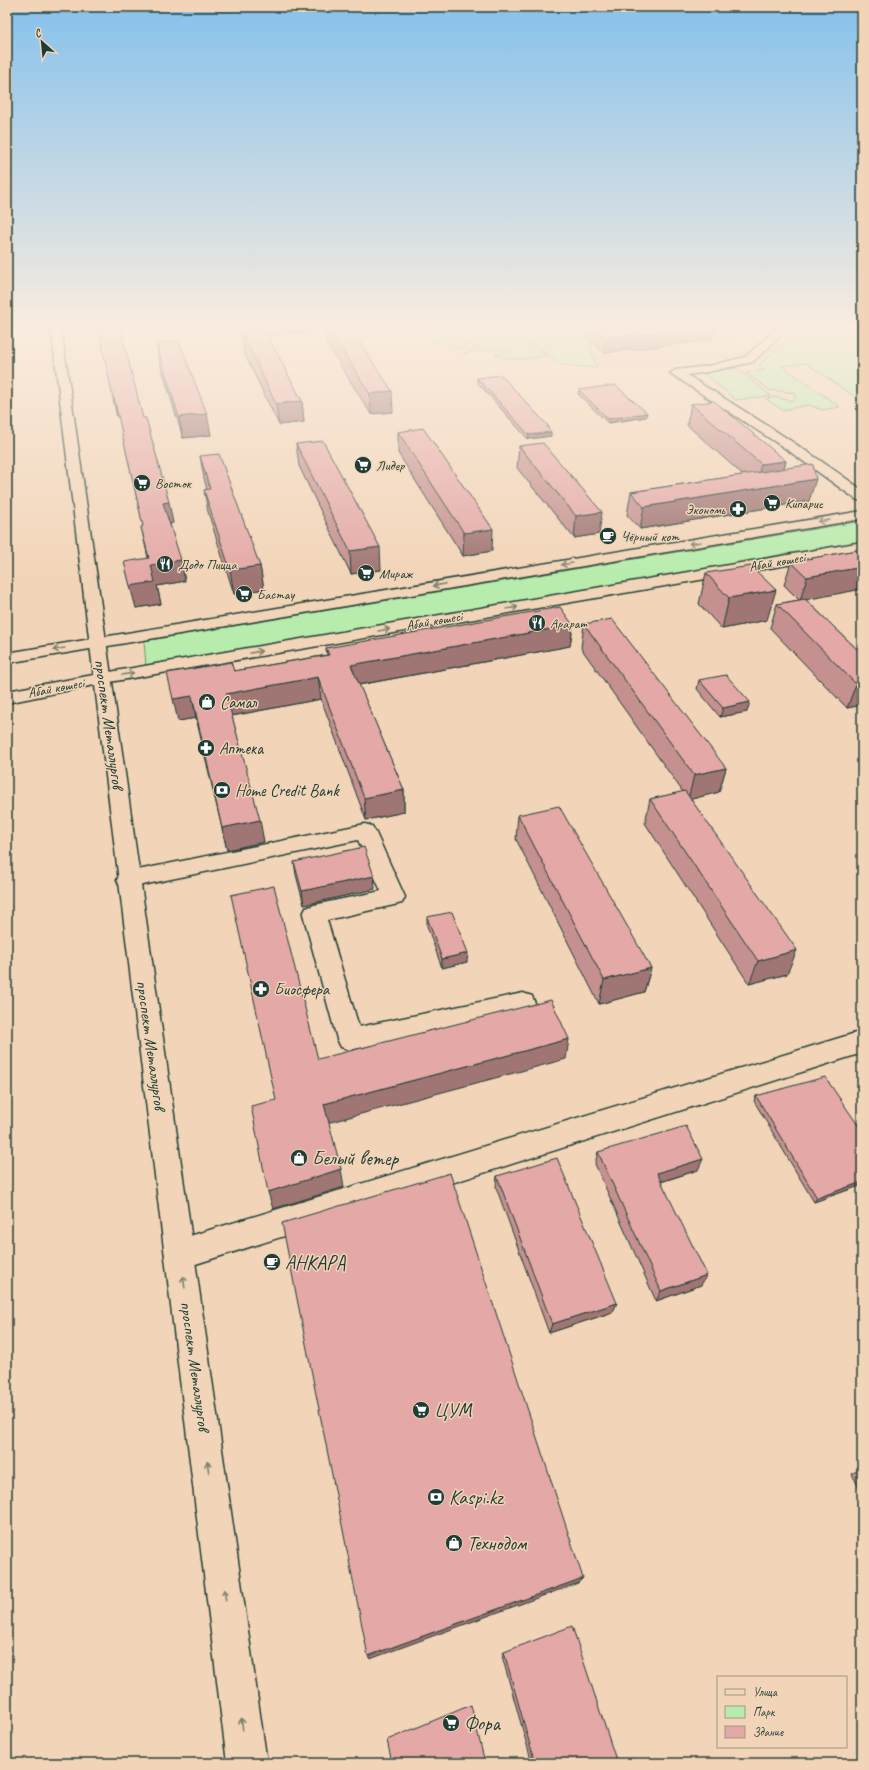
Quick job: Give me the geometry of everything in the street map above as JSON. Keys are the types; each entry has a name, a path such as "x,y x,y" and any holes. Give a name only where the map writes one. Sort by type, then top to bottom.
{"street":[{"name":"проспект Металлургов","path":"67,410 104,678 128,880 180,1254 247,1763"},
{"path":"736,410 804,454 862,497"},
{"name":"Абай көшесі","path":"7,658 862,515"},
{"name":"Абай көшесі","path":"7,697 104,678 862,547"},
{"path":"128,880 365,831 394,896 314,914 350,1039 523,1003"},
{"path":"180,1254 862,1042"}],"green space":[{"path":"862,521 862,543 146,665 144,641"}],"building":[{"path":"117,410 141,410 143,418 146,418 169,502 163,503 181,560 151,565 155,582 130,586 124,562 149,558 141,527 143,526"},
{"path":"177,410 205,410 207,414 179,417"},
{"path":"506,410 533,410 549,427 547,427 551,432 529,435"},
{"path":"599,410 643,410 647,413 608,419"},
{"path":"698,410 724,410 786,461 761,464"},
{"path":"423,428 493,529 464,533 398,432"},
{"path":"323,441 380,547 350,551 296,444"},
{"path":"543,443 602,512 576,516 519,446"},
{"path":"219,454 260,566 230,570 204,490 210,489 200,456"},
{"path":"813,464 816,479 644,507 631,492"},
{"path":"862,549 862,567 807,577 791,562"},
{"path":"751,566 776,590 729,598 706,573"},
{"path":"805,599 862,654 862,683 856,684 777,604"},
{"path":"560,607 573,625 351,665 404,790 364,798 318,677 226,694 260,820 222,828 192,696 173,699 167,673 231,662 234,671 329,655 326,648"},
{"path":"612,619 726,768 694,775 584,624"},
{"path":"726,675 750,702 723,708 699,680"},
{"path":"685,791 797,950 758,961 650,799"},
{"path":"559,806 651,968 604,980 518,815"},
{"path":"364,847 374,876 302,891 294,862"},
{"path":"274,886 318,1059 551,1000 569,1039 324,1104 341,1169 268,1192 251,1106 276,1100 231,895"},
{"path":"452,912 468,953 442,959 427,917"},
{"path":"825,1077 862,1131 862,1182 817,1198 756,1096"},
{"path":"686,1126 703,1159 657,1173 707,1275 661,1291 598,1152"},
{"path":"557,1158 617,1303 552,1324 497,1176"},
{"name":"ЦУМ","path":"450,1173 583,1578 368,1656 282,1223"},
{"path":"572,1626 617,1763 535,1763 504,1652"},
{"name":"Фора","path":"471,1705 485,1763 392,1763 387,1740"}],"place":[{"name":"Лидер","path":"363,465"},
{"name":"Восток","path":"142,483"},
{"name":"Кипарис","path":"772,503"},
{"name":"Экономь","path":"738,509"},
{"name":"Чёрный кот","path":"608,536"},
{"name":"Додо Пицца","path":"165,564"},
{"name":"Мираж","path":"366,573"},
{"name":"Бастау","path":"244,594"},
{"name":"Арарат","path":"537,623"},
{"name":"Самал","path":"207,702"},
{"name":"Аптека","path":"206,748"},
{"name":"Home Credit Bank","path":"222,790"},
{"name":"Биосфера","path":"261,989"},
{"name":"Белый ветер","path":"299,1158"},
{"name":"АНКАРА","path":"272,1262"},
{"name":"ЦУМ","path":"421,1410"},
{"name":"Kaspi.kz","path":"436,1497"},
{"name":"Технодом","path":"454,1543"},
{"name":"Фора","path":"451,1723"}]}
